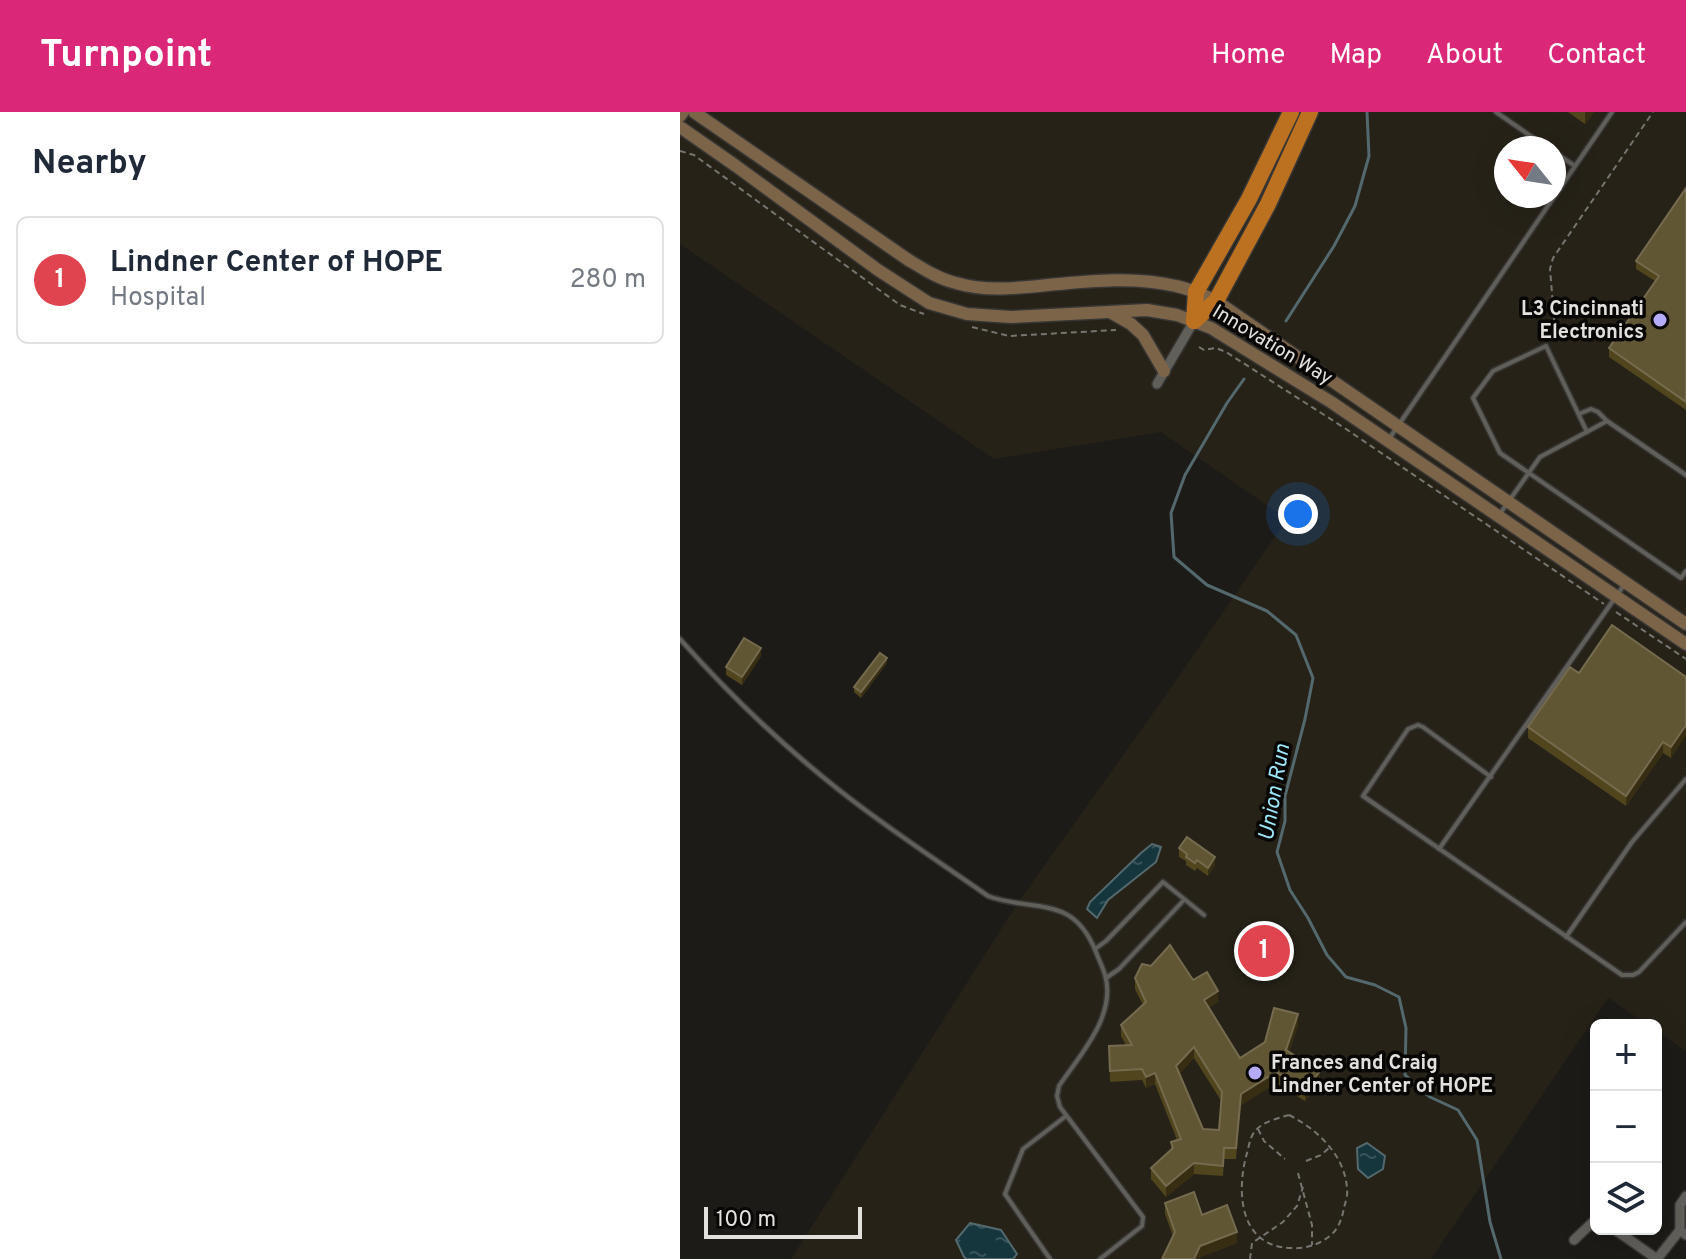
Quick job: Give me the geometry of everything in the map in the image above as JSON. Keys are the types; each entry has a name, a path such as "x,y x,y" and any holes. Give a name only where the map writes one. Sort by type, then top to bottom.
{"highway":[{"path":"1194,321 1196,292 1249,199 1291,112"},
{"path":"1194,321 1216,301 1268,204 1310,112"}],"main road":[{"name":"Innovation Way","path":"694,112 907,259 940,278 992,289 1122,281 1155,282 1196,292 1216,301 1686,624"},
{"name":"Innovation Way","path":"680,127 878,270 929,303 967,314 1011,317 1162,311 1211,328 1388,441 1498,517 1612,602 1686,644"},
{"path":"1110,312 1143,335 1164,371"}],"street":[{"path":"1157,384 1194,321"},
{"path":"1623,1235 1657,1259 1683,1232 1680,1205 1686,1196"},
{"path":"1574,1240 1590,1225"}],"lane":[{"path":"1496,112 1531,136"},
{"path":"1388,441 1612,112"},
{"path":"1566,160 1575,166"},
{"path":"1587,432 1546,346 1493,371 1473,398 1500,453 1681,578 1686,571"},
{"path":"1578,414 1591,409 1598,412 1686,475"},
{"path":"1498,517 1540,457 1607,421"},
{"path":"1439,849 1625,583"},
{"path":"680,639 747,709 809,766 877,819 988,896 1001,901 1053,908 1080,924 1095,949 1106,978 1106,1002 1098,1027 1059,1086 1057,1096 1066,1116 1143,1217 1142,1226 1100,1259"},
{"path":"1491,777 1418,725 1408,729 1363,796 1622,975 1639,972 1686,922"},
{"path":"1566,937 1632,842 1686,779"},
{"path":"1095,949 1163,882 1204,915"},
{"path":"1106,978 1119,969 1184,900"},
{"path":"1050,1259 1005,1194 1023,1149 1066,1116"}],"path":[{"path":"1556,341 1550,269 1553,258 1653,112"},
{"path":"1199,347 1226,352 1612,602 1686,659"},
{"path":"1289,1115 1315,1131 1330,1147 1348,1190 1342,1218 1334,1232 1322,1242 1302,1249 1280,1248 1260,1238 1247,1224 1242,1170 1257,1128 1289,1115"},
{"path":"1257,1128 1264,1141 1285,1159"},
{"path":"1306,1161 1330,1147"},
{"path":"1298,1173 1312,1225 1312,1245"},
{"path":"1250,1259 1252,1243 1283,1222 1297,1206 1303,1187"}],"shaded area":[{"path":"683,112 1686,112 1686,1051 1662,1035 1662,1019 1639,1019 1608,998 1594,1019 1590,1019 1590,1025 1431,1259 791,1259 1017,904 1287,519 1161,432 994,459 680,244 680,116"}],"water":[{"path":"1152,844 1161,847 1156,862 1108,900 1097,918 1087,909 1090,902"},
{"path":"1367,1143 1385,1156 1383,1169 1368,1178 1358,1169 1357,1148"},
{"path":"970,1223 1001,1230 1017,1254 1013,1259 967,1259 956,1240"}],"building":[{"name":"L3 Cincinnati Electronics","path":"1686,188 1686,402 1609,348 1659,276 1636,261"},
{"path":"1612,625 1686,677 1686,725 1671,747 1663,742 1626,796 1528,727 1570,667 1579,673"},
{"path":"744,638 761,648 742,677 726,667"},
{"path":"880,653 887,658 861,692 854,687"},
{"path":"1187,837 1215,857 1208,868 1186,857 1187,854 1179,848"},
{"name":"Frances and Craig Lindner Center of HOPE","path":"1170,945 1193,980 1207,972 1218,991 1204,1000 1240,1058 1265,1042 1274,1008 1298,1014 1286,1050 1320,1071 1305,1090 1276,1072 1241,1094 1236,1148 1224,1148 1223,1166 1194,1163 1166,1186 1151,1168 1173,1148 1171,1142 1181,1139 1155,1073 1146,1077 1142,1069 1110,1071 1109,1046 1132,1045 1121,1025 1146,1002 1135,978 1142,964 1151,966","holes":["1194,1047 1222,1092 1219,1130 1203,1129 1176,1066"]},
{"path":"1194,1192 1202,1215 1227,1205 1237,1232 1200,1246 1194,1259 1162,1259 1175,1232 1165,1203"}],"waterway":[{"name":"Union Run","path":"1286,321 1334,246 1355,206 1369,156 1367,112"},
{"name":"Union Run","path":"1244,379 1185,475 1171,513 1174,557 1207,585 1267,611 1296,635 1313,678 1285,796 1285,821 1277,852 1290,890 1327,955 1346,977 1375,985 1399,997 1406,1028 1405,1075 1430,1097 1458,1110 1477,1140 1490,1222 1501,1259"}],"place":[{"name":"L3 Cincinnati Electronics","path":"1660,320"},
{"name":"Lindner Center of HOPE","path":"1264,951"},
{"name":"Frances and Craig Lindner Center of HOPE","path":"1255,1073"}]}
